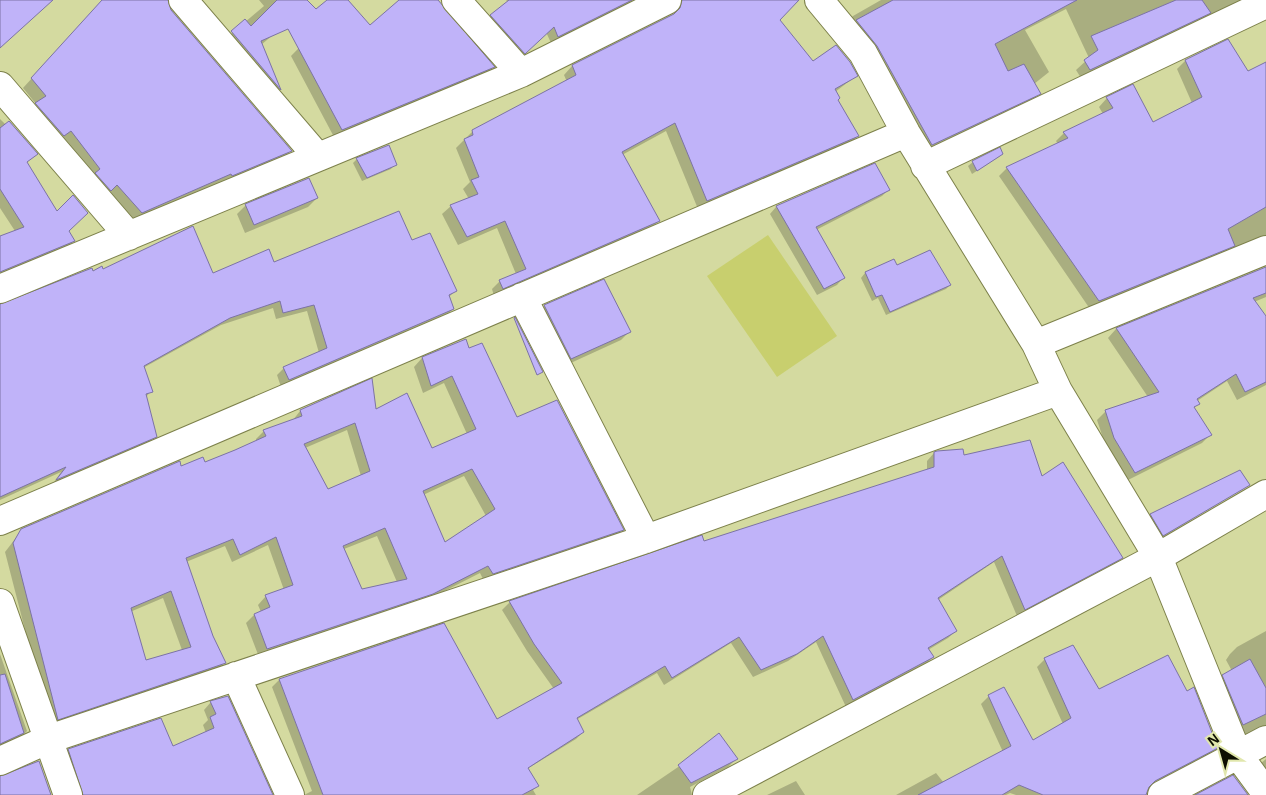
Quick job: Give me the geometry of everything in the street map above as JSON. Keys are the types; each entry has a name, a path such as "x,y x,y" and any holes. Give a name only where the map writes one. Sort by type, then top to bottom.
{"street":[{"path":"183,0 317,156"},
{"path":"456,0 521,73"},
{"path":"0,289 521,73 667,0"},
{"path":"829,3 863,53 925,166 1036,344 1058,391 1158,557 1238,754 1266,793"},
{"path":"925,166 1266,4"},
{"path":"0,86 129,236"},
{"path":"0,521 906,133"},
{"path":"1036,344 1266,250"},
{"path":"522,297 646,539"},
{"path":"0,761 49,739 646,539 1058,391"},
{"path":"707,795 1158,557 1266,494"},
{"path":"0,603 68,795"},
{"path":"236,676 290,795"},
{"path":"1162,795 1266,740"}],"green space":[{"path":"768,235 837,336 777,377 707,276"}],"building":[{"path":"0,0 53,0 0,48"},
{"path":"102,0 168,0 171,10 292,151 232,176 231,174 142,213 117,185 111,191 95,173 100,169 71,131 64,136 35,103 46,96 31,78"},
{"path":"277,0 307,0 316,9 327,0 348,0 370,25 399,0 438,0 495,67 342,130 288,29 261,41 281,90 231,31 245,19 251,26"},
{"path":"509,0 632,0 558,37 554,27 525,54 490,15"},
{"path":"682,0 799,0 780,20 813,61 836,45 850,62 858,76 835,89 840,98 838,100 859,136 707,201 675,123 622,152 660,221 503,289 499,280 526,269 505,221 467,237 450,205 478,194 471,180 479,177 464,139 473,135 472,130 576,75 572,65 674,14 680,8"},
{"path":"893,0 1077,0 995,44 1008,71 1024,64 1041,94 932,145 877,46 856,20"},
{"path":"1176,0 1202,0 1211,13 1090,70 1084,60 1098,50 1091,36"},
{"path":"1228,39 1248,71 1266,62 1266,207 1228,229 1235,246 1099,301 1006,167 1068,138 1063,132 1113,108 1106,97 1133,84 1153,122 1202,97 1185,60"},
{"path":"9,121 38,154 27,162 57,211 73,195 88,213 69,231 75,241 0,272 0,236 24,227 0,189 0,128"},
{"path":"389,145 397,165 367,178 356,158"},
{"path":"1000,147 1003,154 977,171 972,161"},
{"path":"875,163 890,190 816,227 845,278 824,289 776,206"},
{"path":"309,178 318,198 254,225 245,204"},
{"path":"399,211 412,240 430,233 457,291 449,295 454,309 289,380 283,367 327,348 314,305 283,313 280,301 230,318 144,366 153,392 146,394 157,437 56,480 66,467 0,497 0,304 92,268 93,271 102,266 103,269 193,226 213,273 269,249 274,262"},
{"path":"930,250 951,285 890,312 882,295 876,297 865,272 894,259 897,265"},
{"path":"1266,267 1266,293 1253,298 1266,316 1266,382 1245,392 1236,374 1197,399 1200,404 1194,407 1212,435 1135,473 1114,438 1105,410 1159,392 1116,328"},
{"path":"604,279 631,332 571,359 544,305"},
{"path":"514,318 543,372 537,375"},
{"path":"466,339 469,348 482,343 517,417 557,400 624,530 493,574 488,566 433,594 267,649 254,614 270,607 265,595 293,585 276,537 240,555 233,539 186,558 213,636 226,663 58,720 13,543 21,529 180,461 181,466 203,457 205,462 235,450 266,436 263,430 302,416 300,410 372,378 376,409 407,393 432,448 476,429 452,376 431,386 422,357","holes":["355,423 370,471 328,489 304,444","472,469 495,509 445,542 423,491","385,528 407,579 362,589 343,546","171,591 191,647 146,660 131,608"]},
{"path":"1030,440 1042,476 1063,462 1123,558 1025,610 1002,556 938,598 957,631 928,648 934,657 853,700 823,636 797,654 761,670 739,637 672,678 665,666 577,718 584,732 528,768 539,786 522,795 323,795 279,679 444,623 497,719 562,683 534,644 509,601 702,535 704,541 934,467 934,452 937,451 963,449 964,455"},
{"path":"1240,470 1250,485 1163,536 1150,514"},
{"path":"1073,645 1099,689 1168,655 1187,691 1194,687 1218,748 1155,781 1149,787 1146,795 1043,795 1019,785 1002,795 918,795 1011,746 988,695 1004,687 1033,740 1071,718 1044,658"},
{"path":"1250,659 1266,688 1266,714 1243,725 1222,675"},
{"path":"5,674 24,733 0,744 0,675"},
{"path":"228,696 273,795 83,795 68,749 161,718 173,746 214,728 210,717 216,714 210,701"},
{"path":"719,733 738,759 691,783 678,765"},
{"path":"39,761 51,795 0,795 0,776"},
{"path":"1233,775 1248,795 1195,795"}]}
